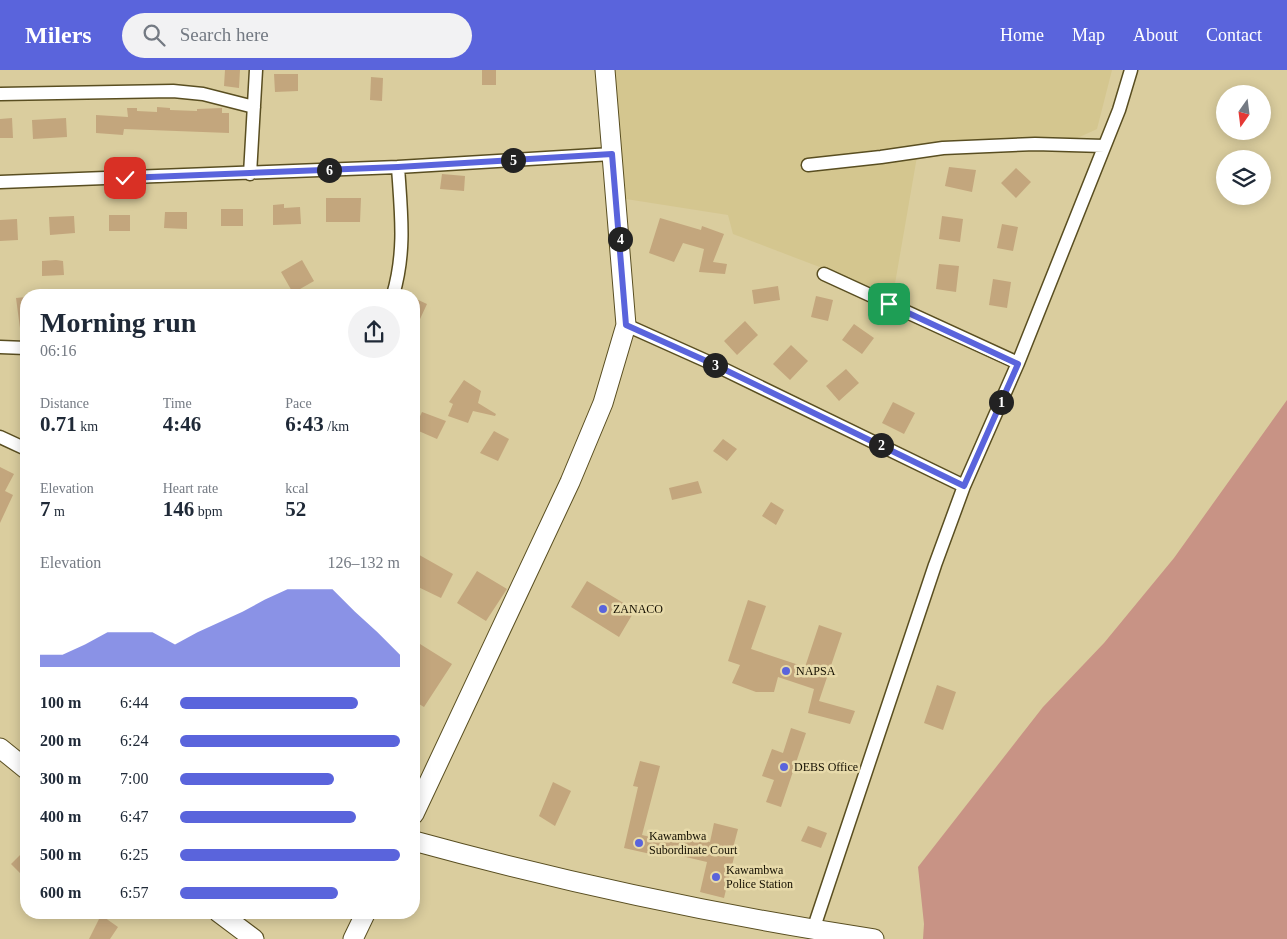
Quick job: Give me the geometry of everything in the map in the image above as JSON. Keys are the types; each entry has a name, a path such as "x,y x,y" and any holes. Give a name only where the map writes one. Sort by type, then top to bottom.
{"main road":[{"path":"420,801 570,482 603,403 626,325 605,70"},
{"path":"0,748 20,764"},
{"path":"420,843 509,867 627,895 813,930 874,939"},
{"path":"227,919 254,939"},
{"path":"353,939 363,919"}],"street":[{"path":"250,174 256,70"},
{"path":"813,930 931,575 964,486 1018,364 1119,110 1131,70"},
{"path":"0,94 173,90 202,94 254,107"},
{"path":"808,165 943,148 1035,144 1104,146"},
{"path":"0,182 250,174 612,154"},
{"path":"395,289 399,276 403,244 398,167"},
{"path":"824,274 1018,364"},
{"path":"626,325 713,364 964,486"},
{"path":"0,347 20,348"},
{"path":"0,437 20,446"}],"shaded area":[{"path":"614,70 1112,70 1097,129 1073,140 919,145 893,295 733,234 728,215 626,199"},
{"path":"1287,400 1287,939 923,939 924,924 918,867 1043,707 1104,643 1174,558"}],"building":[{"path":"225,70 240,70 239,88 224,86"},
{"path":"482,70 496,70 496,85 482,85"},
{"path":"274,74 298,74 298,91 275,92"},
{"path":"371,77 383,78 382,101 370,100"},
{"path":"157,107 170,108 170,110 197,111 197,109 222,108 222,113 229,113 229,133 124,129 123,135 96,133 96,115 128,117 127,108 137,108 137,111 157,112"},
{"path":"12,118 13,138 0,138 0,119"},
{"path":"66,118 67,137 33,139 32,120"},
{"path":"949,167 976,170 972,192 945,186"},
{"path":"1016,168 1031,182 1016,198 1001,183"},
{"path":"442,174 465,176 464,191 440,189"},
{"path":"326,198 361,198 360,222 326,222"},
{"path":"284,204 284,208 300,207 301,224 273,225 273,205"},
{"path":"221,209 243,209 243,226 221,226"},
{"path":"165,212 187,212 187,229 164,228"},
{"path":"109,215 130,215 130,231 109,231"},
{"path":"74,216 75,233 50,235 49,217"},
{"path":"942,216 963,219 960,242 939,239"},
{"path":"660,218 701,230 702,226 724,234 713,262 727,264 725,274 699,272 704,249 683,243 674,262 649,253"},
{"path":"17,219 18,240 0,241 0,220"},
{"path":"1002,224 1018,227 1013,251 997,248"},
{"path":"302,260 314,281 300,289 291,289 281,272"},
{"path":"42,261 63,261 64,275 42,276"},
{"path":"939,264 959,266 956,292 936,289"},
{"path":"993,279 1011,282 1007,308 989,305"},
{"path":"778,286 780,300 754,304 752,290"},
{"path":"816,296 833,300 828,321 811,317"},
{"path":"16,298 20,298 20,328"},
{"path":"420,301 427,304 420,319"},
{"path":"745,321 758,335 737,355 724,341"},
{"path":"854,324 874,338 862,354 842,340"},
{"path":"791,345 808,361 790,380 773,364"},
{"path":"846,369 859,383 839,401 826,386"},
{"path":"464,380 481,391 478,403 496,414 495,416 473,411 468,423 448,416 453,404 449,402"},
{"path":"893,402 915,413 904,434 882,423"},
{"path":"422,412 446,421 437,439 420,432 420,416"},
{"path":"494,431 509,439 498,461 480,453"},
{"path":"723,439 737,449 727,461 713,451"},
{"path":"0,467 14,474 5,491 13,495 0,523"},
{"path":"698,481 702,493 672,500 669,488"},
{"path":"771,502 784,510 776,525 762,516"},
{"path":"420,555 453,574 441,598 420,588"},
{"path":"477,571 507,589 486,621 457,603"},
{"name":"ZANACO","path":"587,581 635,610 619,637 571,607"},
{"path":"748,600 766,606 751,649 805,667 819,625 842,633 819,701 855,711 850,724 808,713 814,689 778,677 774,692 756,692 732,683 740,665 728,661"},
{"path":"420,644 452,664 424,707 420,705"},
{"path":"937,685 956,692 943,730 924,723"},
{"path":"791,728 806,733 781,807 766,802 774,780 762,776 772,749 783,753"},
{"path":"640,761 660,766 642,835 668,841 670,833 710,842 714,823 738,829 733,848 736,849 724,898 700,892 707,862 656,850 655,855 624,848 638,787 633,786"},
{"path":"553,782 571,791 555,826 539,816"},
{"path":"808,826 827,833 821,848 801,841"},
{"path":"20,855 20,873 11,864"},
{"path":"99,919 107,919 118,927 110,939 89,939"}],"place":[{"name":"ZANACO","path":"603,609"},
{"name":"NAPSA","path":"786,671"},
{"name":"DEBS Office","path":"784,767"},
{"name":"Kawambwa Subordinate Court","path":"639,843"},
{"name":"Kawambwa Police Station","path":"716,877"}],"route":[{"path":"125,178 398,167 612,154 626,325 713,364 964,486 1018,364 889,304"}]}
